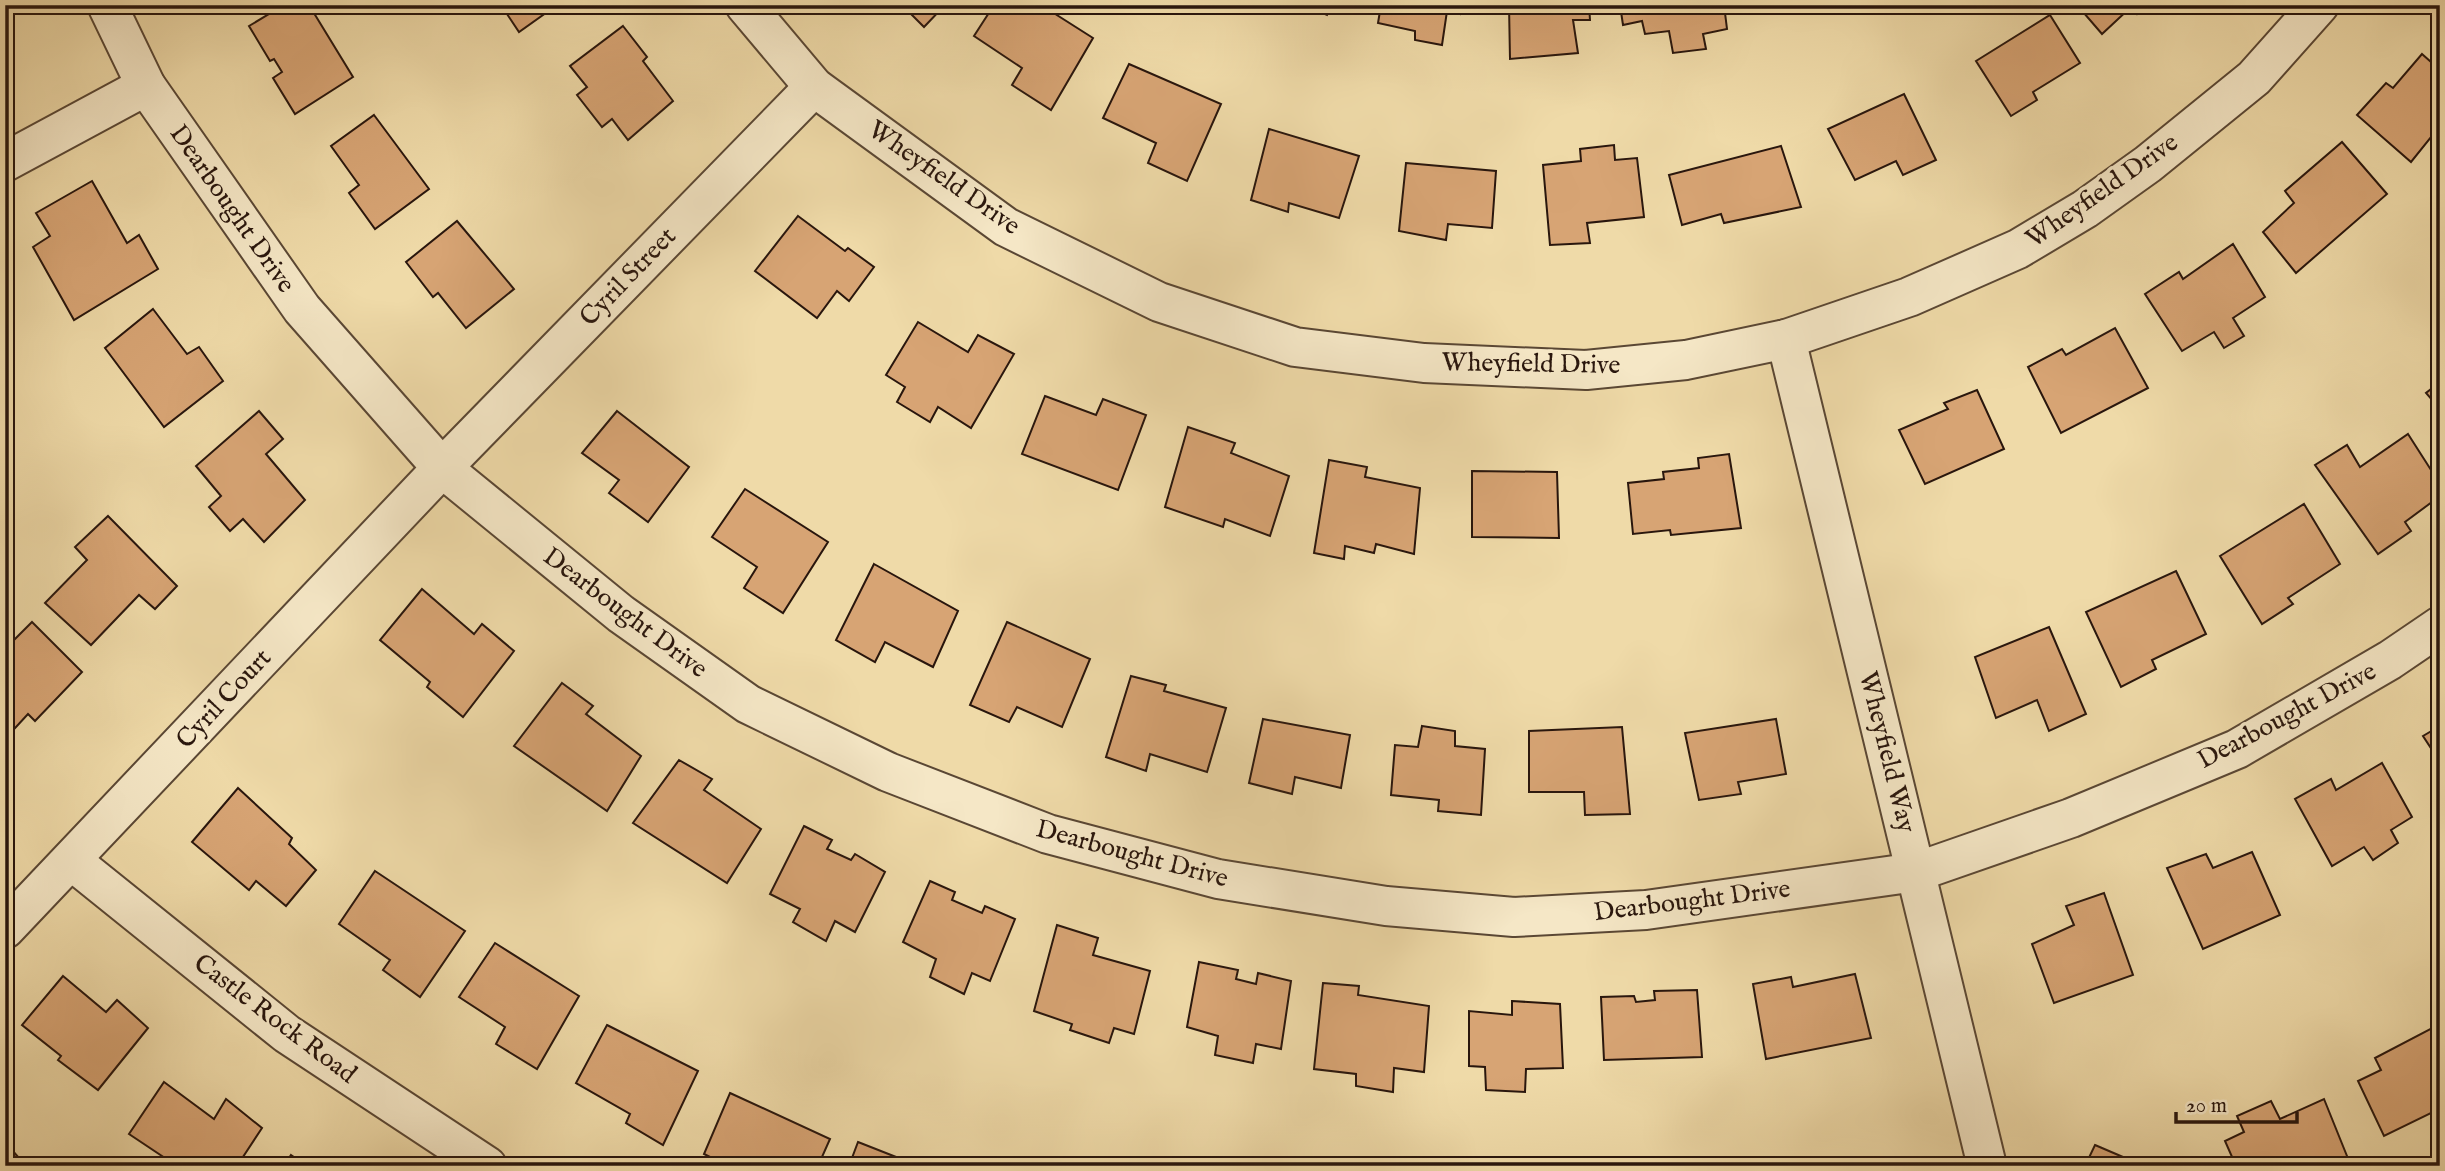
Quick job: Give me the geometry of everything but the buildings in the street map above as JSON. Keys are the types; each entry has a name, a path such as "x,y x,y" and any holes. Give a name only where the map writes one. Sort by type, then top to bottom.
{"street":[{"name":"Dearbought Drive","path":"107,5 146,86 302,309 442,468 621,614 748,704 888,772 1048,834 1218,879 1386,906 1514,917 1646,910 1916,872 2071,818 2237,749 2390,660 2440,626"},
{"name":"Wheyfield Drive","path":"745,5 814,86 1006,227 1159,302 1295,347 1424,363 1586,370 1686,360 1786,339 1909,297 2018,249 2085,209 2148,164 2254,78 2319,5"},
{"path":"5,162 146,86"},
{"name":"Cyril Street","path":"442,468 814,86"},
{"name":"Wheyfield Way","path":"1786,339 1987,1166"},
{"name":"Cyril Court","path":"5,929 442,468"},
{"name":"Castle Rock Road","path":"72,860 288,1034 487,1166"}]}
